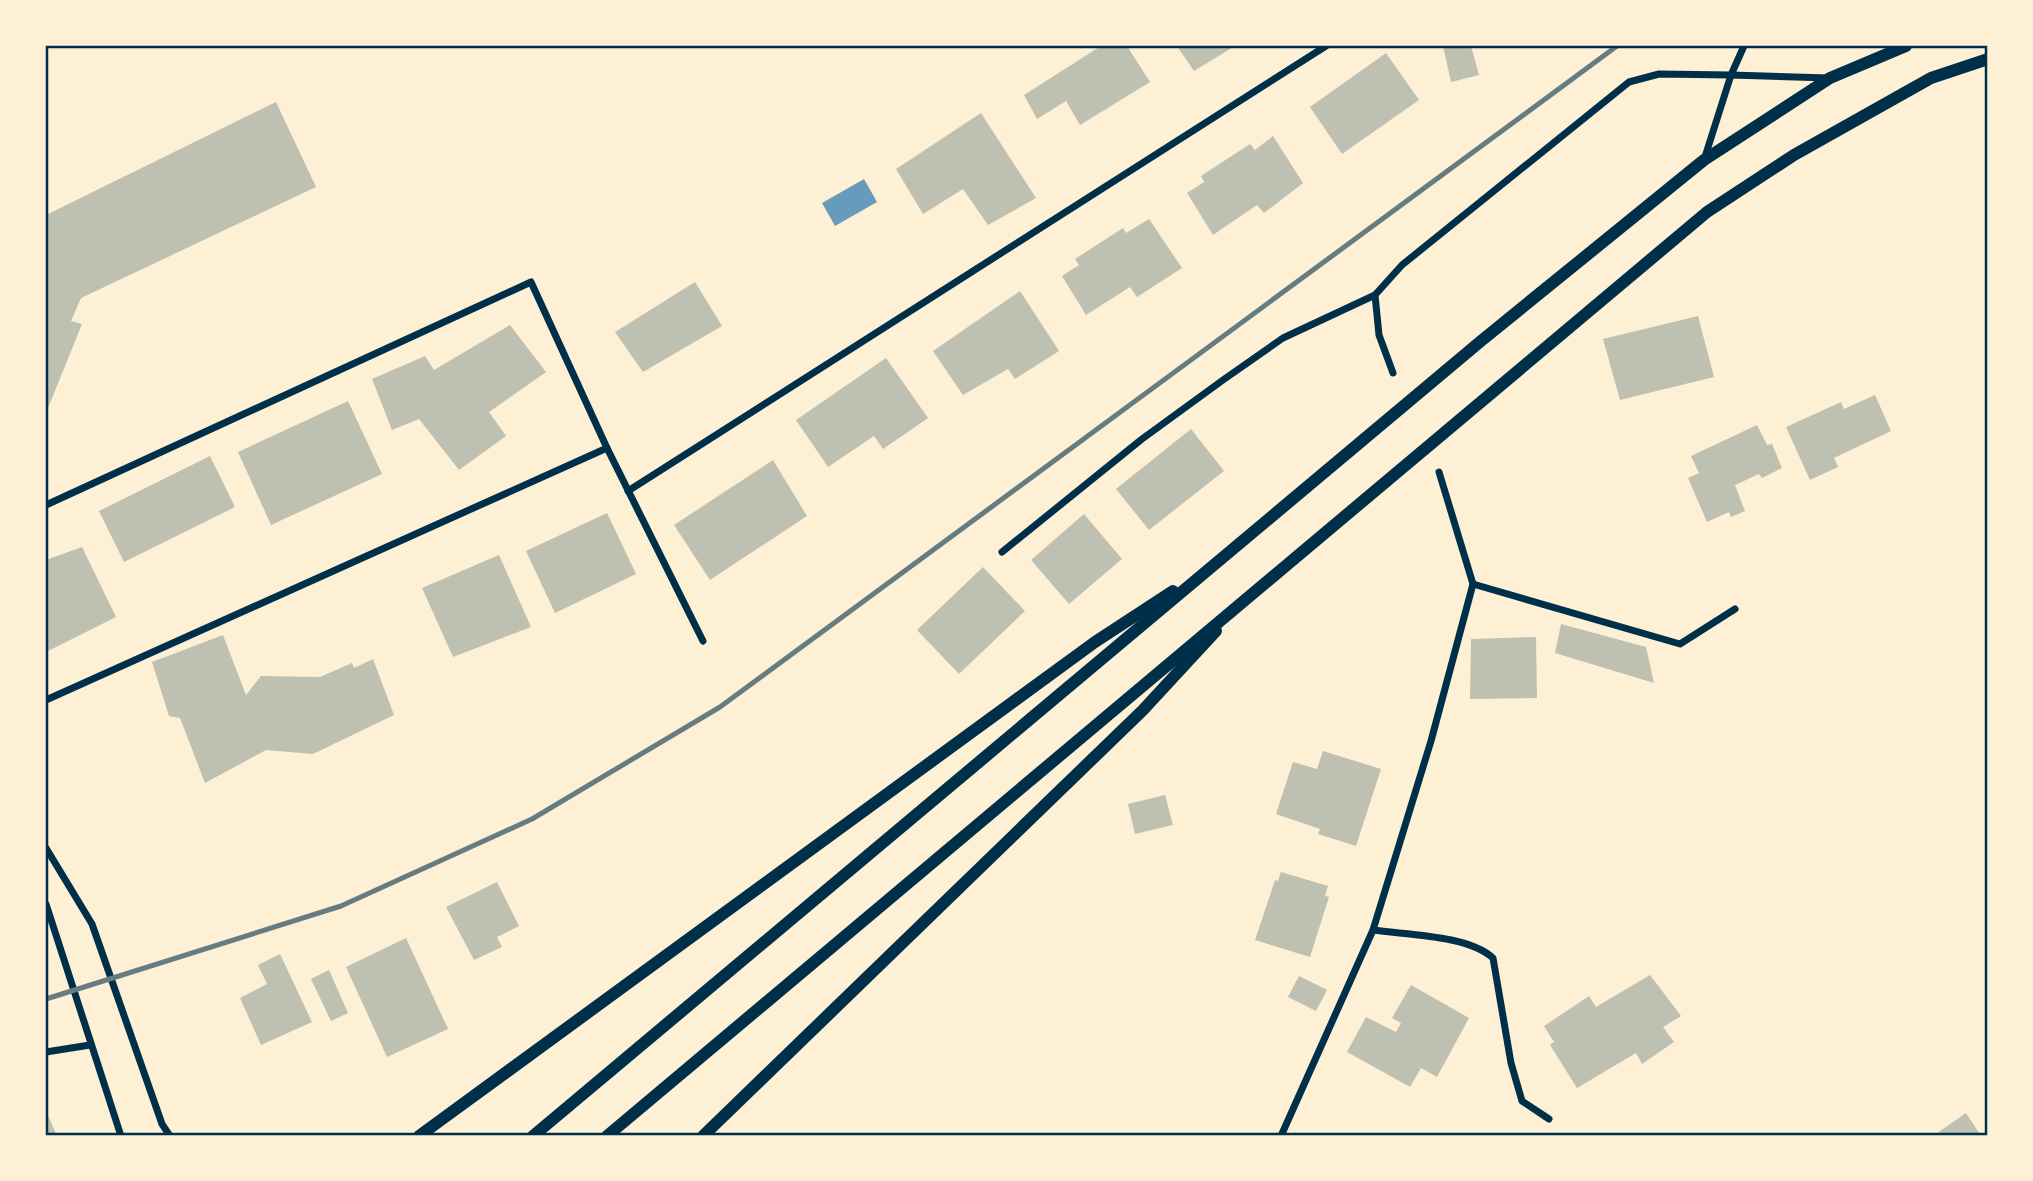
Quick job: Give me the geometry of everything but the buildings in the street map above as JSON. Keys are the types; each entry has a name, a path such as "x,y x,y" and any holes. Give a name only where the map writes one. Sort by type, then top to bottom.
{"street":[{"path":"628,491 1326,46"},
{"path":"1704,160 1731,75 1744,46"},
{"path":"533,1136 1481,341 1704,160 1830,78 1906,46"},
{"path":"607,1136 1707,212 1794,155 1931,78 1987,60"},
{"path":"1002,552 1142,439 1283,338 1375,295 1402,265 1629,82 1659,74 1830,78"},
{"path":"46,505 531,282 607,448 703,641"},
{"path":"1375,295 1380,335 1393,373"},
{"path":"46,700 607,448"},
{"path":"1281,1136 1373,930 1431,741 1473,584 1439,472"},
{"path":"419,1136 1094,642 1217,563"},
{"path":"1473,584 1680,644 1735,609"},
{"path":"703,1136 1143,710 1252,592"},
{"path":"46,848 92,924 162,1125 170,1136"},
{"path":"46,904 121,1136"},
{"path":"1373,930 1466,943 1482,948 1493,958 1511,1063 1522,1101 1549,1119"},
{"path":"46,1052 90,1045"}],"water":[{"path":"864,179 877,202 835,226 822,203"}],"railway":[{"path":"46,999 341,906 532,819 720,707 1617,46"}]}
